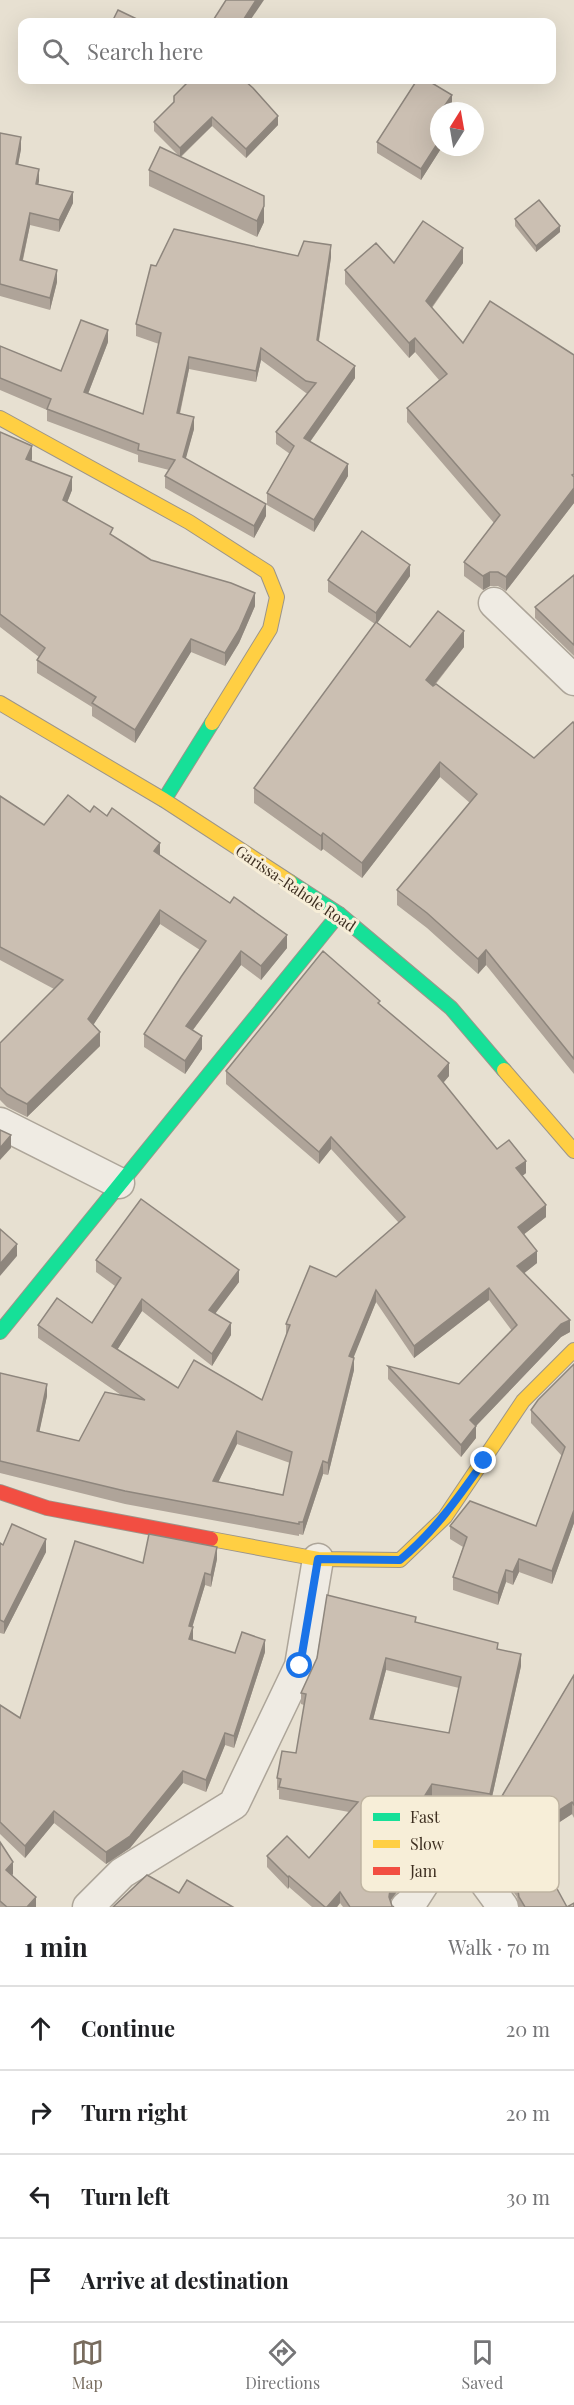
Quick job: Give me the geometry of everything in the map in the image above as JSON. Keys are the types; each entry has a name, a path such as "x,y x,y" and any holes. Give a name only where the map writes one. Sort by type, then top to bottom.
{"street":[{"path":"0,418 189,522 267,572 277,597 270,629 164,800"},
{"path":"494,603 574,680"},
{"name":"Garissa-Rahole Road","path":"0,703 164,800 339,915 451,1008 574,1151"},
{"path":"0,1332 339,915"},
{"path":"0,1123 119,1183"},
{"path":"0,1492 47,1508 318,1559 400,1560 445,1517 523,1401 574,1350"},
{"path":"88,1907 122,1873 234,1804 300,1666 318,1559"},
{"path":"406,1907 418,1892"},
{"path":"492,1892 503,1907"}],"building":[{"path":"226,0 256,0 245,18 215,18"},
{"path":"118,10 135,18 114,18"},
{"path":"186,84 248,84 278,116 246,149 212,117 180,148 154,122 174,102 174,96"},
{"path":"414,84 434,84 452,95 447,102 430,102 430,155 421,169 377,142"},
{"path":"0,133 21,137 16,164 39,169 36,184 73,192 59,220 30,213 20,260 57,270 50,298 0,284"},
{"path":"160,147 264,196 264,206 257,221 149,170"},
{"path":"539,200 560,226 536,246 515,219"},
{"path":"423,221 463,248 426,301 463,343 490,301 574,355 574,474 572,475 574,488 506,577 498,572 490,572 483,576 464,562 500,515 407,408 447,374 415,338 409,343 345,270 376,243 394,263"},
{"path":"174,229 298,256 304,241 331,245 317,340 355,366 304,438 348,464 314,520 267,493 294,446 276,432 316,383 306,381 261,348 256,371 189,357 177,413 194,417 183,457 266,504 254,526 165,476 175,460 138,450 139,444 47,409 51,399 0,378 0,346 61,371 81,320 108,330 84,392 143,414 161,333 136,324 151,265 156,266"},
{"path":"0,432 32,446 26,459 72,477 63,500 113,528 110,534 151,560 231,583 255,593 239,630 225,653 191,639 135,730 92,703 96,697 37,660 45,648 0,614"},
{"path":"362,531 410,565 376,613 328,580"},
{"path":"574,575 574,645 535,607"},
{"path":"438,611 464,631 426,680 433,686 436,684 534,758 573,722 574,724 574,1059 486,950 478,959 427,913 397,890 477,794 440,762 362,863 323,833 321,836 254,788 376,622 410,647"},
{"path":"68,795 90,812 94,806 107,816 112,808 160,843 154,851 230,903 234,897 287,935 261,966 241,951 186,1026 202,1036 185,1061 144,1034 206,941 160,910 88,1019 100,1032 27,1104 7,1094 0,1087 0,1043 63,980 0,947 0,796 44,825"},
{"path":"323,951 380,1001 378,1003 449,1063 438,1076 497,1149 509,1140 526,1161 516,1168 546,1205 518,1227 537,1251 517,1266 570,1320 561,1324 470,1420 476,1426 461,1445 388,1366 459,1384 517,1325 489,1288 414,1346 376,1290 349,1356 354,1358 328,1463 323,1461 303,1522 299,1524 125,1491 0,1461 0,1373 47,1384 37,1431 79,1441 105,1392 145,1400 38,1325 57,1298 92,1323 121,1278 96,1260 141,1199 239,1270 209,1310 231,1323 212,1354 142,1299 112,1346 178,1388 194,1360 262,1400 290,1325 286,1324 310,1266 336,1277 405,1217 331,1137 319,1152 226,1071","holes":["237,1431 292,1452 283,1495 213,1481"]},
{"path":"0,1130 11,1135 0,1148"},
{"path":"0,1229 17,1244 0,1264"},
{"path":"574,1364 574,1510 552,1571 519,1559 513,1572 506,1570 498,1593 453,1577 467,1537 450,1526 470,1501 536,1526 565,1447 531,1410"},
{"path":"12,1524 46,1539 4,1622 0,1620 0,1543 3,1545"},
{"path":"149,1534 217,1547 211,1575 205,1573 189,1626 193,1627 189,1639 235,1653 242,1632 265,1640 234,1736 225,1733 206,1780 183,1771 130,1836 106,1852 54,1811 25,1846 0,1822 0,1705 20,1718 75,1541 143,1563"},
{"path":"327,1595 416,1617 415,1622 498,1643 497,1649 521,1654 490,1794 432,1784 425,1796 361,1796 361,1892 390,1892 389,1897 394,1907 350,1907 340,1892 325,1907 288,1877 267,1856 287,1836 309,1858 358,1802 279,1787 281,1779 277,1778 282,1751 296,1753 306,1694 301,1693 317,1658","holes":["386,1658 461,1677 449,1733 370,1719"]},
{"path":"574,1675 574,1805 572,1802 559,1810 559,1796 502,1796"},
{"path":"0,1842 13,1862 6,1870 36,1897 27,1907 7,1907 0,1901"},
{"path":"147,1875 179,1893 187,1880 233,1907 113,1907"},
{"path":"518,1892 559,1892 567,1907 525,1907"}],"traffic: fast":[{"path":"164,800 212,723"},
{"path":"290,882 339,914 451,1008 504,1070"},
{"path":"0,1332 339,914"}],"traffic: slow":[{"path":"0,418 189,522 267,572 277,597 270,629 212,723"},
{"path":"0,703 164,800 290,882"},
{"path":"504,1070 574,1151"},
{"path":"211,1539 318,1559 400,1560 445,1517 523,1401 574,1350"}],"traffic: jam":[{"path":"0,1492 47,1508 211,1539"}],"route":[{"path":"300,1666 318,1559 400,1560 445,1517 484,1461"}]}
